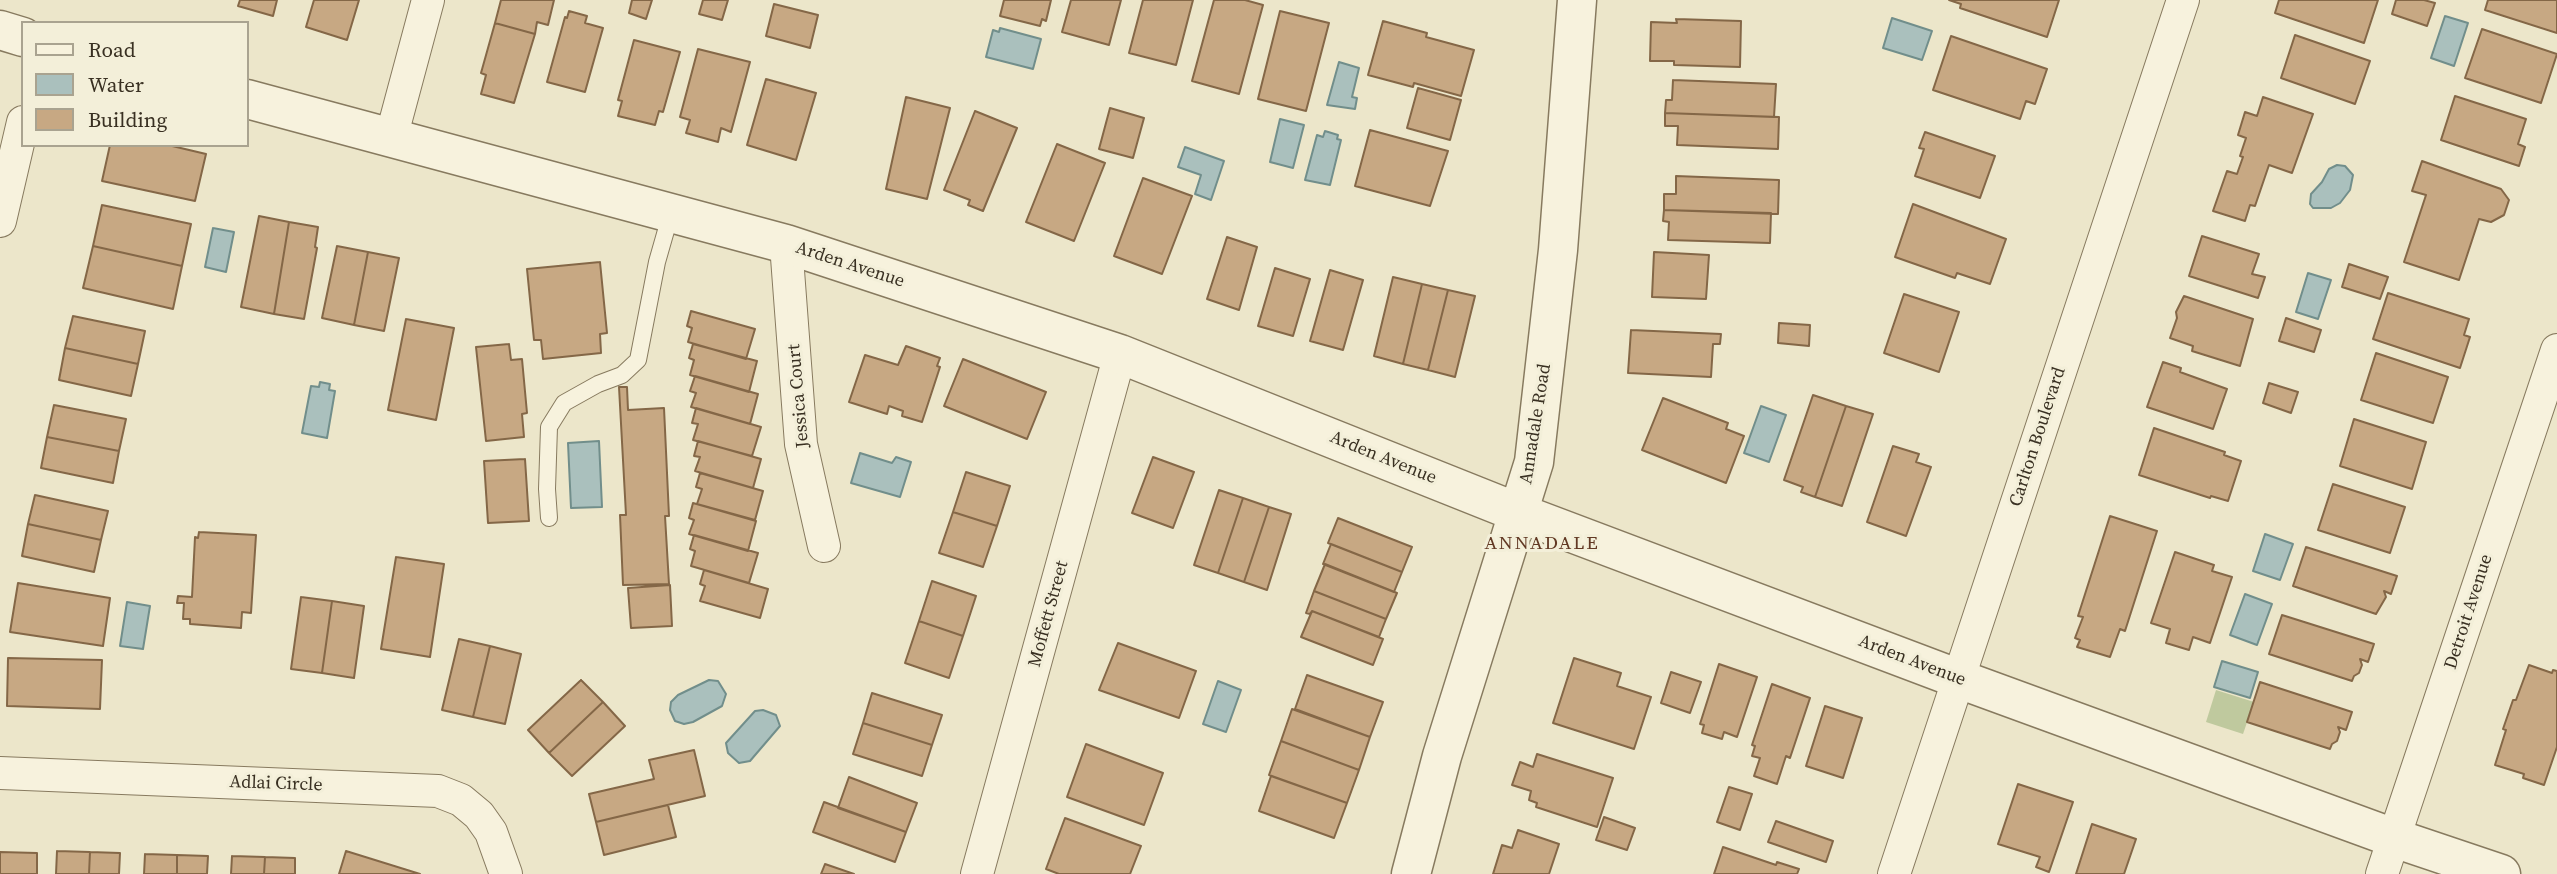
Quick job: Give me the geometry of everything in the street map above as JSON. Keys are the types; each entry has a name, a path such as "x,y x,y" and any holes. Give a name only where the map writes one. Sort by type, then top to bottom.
{"street":[{"path":"391,138 428,0"},
{"name":"Annadale Road","path":"1411,874 1442,756 1534,462 1547,359 1570,116 1577,0"},
{"name":"Carlton Boulevard","path":"1894,874 2183,0"},
{"path":"0,30 21,36"},
{"name":"Arden Avenue","path":"248,99 786,244 1120,354 1519,513 1959,679 2394,838 2501,874"},
{"path":"0,221 21,131"},
{"name":"Jessica Court","path":"786,244 802,444 824,546"},
{"name":"Detroit Avenue","path":"2382,874 2557,350"},
{"name":"Moffett Street","path":"977,874 1120,354"},
{"name":"Adlai Circle","path":"0,774 438,791 461,800 479,815 491,832 506,874"}],"lane":[{"path":"549,518 547,489 550,428 564,403 598,384 622,375 638,360 657,262 671,213"}],"green space":[{"path":"2216,690 2254,702 2243,734 2206,722"}],"water":[{"path":"2445,16 2468,23 2454,66 2431,58"},
{"path":"1892,18 1932,31 1922,60 1883,48"},
{"path":"1000,28 1041,39 1033,69 986,57 993,30 999,32"},
{"path":"1339,62 1359,68 1352,97 1357,98 1355,109 1327,105"},
{"path":"1280,119 1304,125 1293,168 1270,162"},
{"path":"1325,131 1338,135 1337,139 1341,140 1330,185 1305,180 1317,135 1323,137"},
{"path":"1185,147 1224,161 1211,200 1195,194 1201,175 1178,167"},
{"path":"2337,165 2345,166 2353,175 2350,190 2340,203 2331,208 2313,208 2310,204 2311,194 2329,169"},
{"path":"213,228 234,232 226,272 205,267"},
{"path":"2308,273 2331,280 2318,319 2296,312"},
{"path":"320,382 330,384 329,390 335,391 327,438 302,433 311,386 319,387"},
{"path":"1761,406 1786,415 1769,462 1744,453"},
{"path":"599,441 602,507 571,508 568,443"},
{"path":"860,453 892,463 896,457 911,462 900,497 851,483"},
{"path":"2265,534 2293,544 2280,580 2253,571"},
{"path":"2245,594 2272,604 2257,645 2230,635"},
{"path":"127,602 150,606 143,649 120,646"},
{"path":"2222,661 2258,672 2250,698 2214,687"},
{"path":"709,680 718,681 726,694 722,706 693,722 684,724 675,721 670,710 671,702 678,695"},
{"path":"1218,681 1241,690 1226,732 1203,724"},
{"path":"763,710 776,715 780,726 750,761 739,763 728,753 726,743 755,711"}],"building":[{"path":"240,0 277,0 273,16 238,6"},
{"path":"314,0 359,0 347,40 306,27"},
{"path":"501,0 554,0 548,25 537,22 535,34 495,23"},
{"path":"632,0 652,0 646,19 629,13"},
{"path":"703,0 728,0 722,20 699,14"},
{"path":"1004,0 1051,0 1046,21 1042,19 1040,26 1000,16"},
{"path":"1071,0 1121,0 1109,45 1062,32"},
{"path":"1143,0 1193,0 1176,65 1129,53"},
{"path":"1214,0 1245,0 1263,5 1239,94 1192,81"},
{"path":"1949,0 2059,0 2047,37 1960,8 1961,4"},
{"path":"2279,0 2378,0 2364,43 2275,13"},
{"path":"2396,0 2424,0 2435,3 2427,26 2392,14"},
{"path":"2488,0 2557,0 2557,33 2485,10"},
{"path":"774,4 818,15 810,48 766,36"},
{"path":"569,11 587,16 585,23 603,28 585,92 547,82"},
{"path":"1280,11 1329,23 1306,111 1258,99"},
{"path":"1676,19 1741,21 1740,67 1674,65 1674,61 1650,61 1651,22 1677,23"},
{"path":"1383,21 1427,33 1426,37 1474,50 1461,96 1414,83 1413,87 1368,75"},
{"path":"495,23 535,34 514,103 481,94 486,75 481,73"},
{"path":"2482,29 2557,54 2541,103 2465,78"},
{"path":"2295,35 2370,61 2355,104 2281,78"},
{"path":"1951,36 2047,69 2035,104 2026,101 2020,119 1933,90"},
{"path":"634,40 680,52 663,112 659,111 655,125 618,116 622,101 618,100"},
{"path":"698,49 750,62 731,132 721,128 718,142 686,133 690,120 680,117"},
{"path":"766,79 816,93 796,160 747,145"},
{"path":"1673,80 1776,84 1774,117 1665,113 1666,100 1672,100"},
{"path":"1418,88 1461,100 1450,140 1407,128"},
{"path":"2455,96 2526,119 2518,144 2525,147 2519,166 2441,140"},
{"path":"906,97 950,108 927,199 886,189"},
{"path":"2263,97 2313,114 2292,173 2269,165 2255,206 2250,205 2245,221 2213,211 2227,171 2237,174 2243,157 2240,156 2246,138 2238,135 2245,112 2257,116"},
{"path":"1110,108 1144,118 1133,158 1099,149"},
{"path":"975,111 1017,128 983,211 968,205 970,200 944,190"},
{"path":"1665,113 1779,117 1778,149 1677,145 1678,126 1665,126"},
{"path":"1370,130 1448,151 1430,206 1355,186"},
{"path":"1925,132 1995,156 1980,198 1915,176 1924,149 1919,148"},
{"path":"1057,144 1105,163 1074,241 1026,222"},
{"path":"110,147 176,147 206,154 195,201 102,181"},
{"path":"2422,161 2501,189 2509,200 2504,215 2491,222 2479,219 2459,280 2404,262 2426,195 2412,191"},
{"path":"1676,176 1779,180 1778,214 1664,210 1664,194 1676,194"},
{"path":"1143,178 1192,196 1162,274 1114,256"},
{"path":"1913,204 2006,239 1990,284 1957,273 1955,278 1895,257"},
{"path":"102,205 191,224 182,266 93,246"},
{"path":"1664,210 1771,213 1770,243 1668,240 1669,222 1663,221"},
{"path":"259,216 289,222 274,314 241,307"},
{"path":"289,222 318,227 317,248 304,319 274,314"},
{"path":"2202,236 2259,254 2252,274 2265,277 2258,298 2189,276"},
{"path":"1227,237 1257,247 1239,310 1207,299"},
{"path":"93,246 182,266 173,309 83,288"},
{"path":"337,246 368,252 354,325 322,318"},
{"path":"368,252 399,258 384,331 354,325"},
{"path":"1654,252 1709,255 1706,299 1652,297"},
{"path":"600,262 607,333 600,334 601,353 543,359 541,340 534,340 527,269"},
{"path":"2349,264 2388,277 2380,299 2342,287"},
{"path":"1275,268 1310,279 1293,336 1258,326"},
{"path":"1330,270 1363,280 1343,350 1310,341"},
{"path":"1393,277 1422,284 1403,364 1374,356"},
{"path":"1422,284 1448,290 1428,370 1403,364"},
{"path":"1448,290 1475,296 1455,377 1428,370"},
{"path":"2388,293 2469,319 2464,335 2470,337 2460,368 2373,339"},
{"path":"1904,294 1959,312 1939,372 1884,353"},
{"path":"2184,296 2253,319 2240,366 2192,351 2193,346 2170,338 2177,318 2176,312"},
{"path":"691,311 755,329 746,359 688,342 692,328 687,326"},
{"path":"73,316 145,331 138,364 65,348"},
{"path":"2286,318 2321,330 2314,352 2279,341"},
{"path":"406,319 454,328 436,420 388,410"},
{"path":"1779,323 1810,325 1809,346 1778,343"},
{"path":"1631,330 1721,334 1720,344 1713,344 1711,377 1628,373"},
{"path":"509,344 511,360 522,359 527,413 522,414 524,437 486,441 476,347"},
{"path":"693,344 757,361 749,392 690,375 694,360 689,358"},
{"path":"906,346 940,358 937,366 940,367 922,422 902,416 903,411 889,406 887,414 849,402 865,355 898,365"},
{"path":"65,348 138,364 131,396 59,380"},
{"path":"2376,353 2448,377 2433,423 2361,400"},
{"path":"963,359 1046,392 1027,439 944,406"},
{"path":"2163,362 2181,368 2180,372 2227,389 2213,429 2147,407"},
{"path":"695,376 758,394 750,424 691,407 696,393 690,391"},
{"path":"2269,383 2298,392 2291,413 2263,403"},
{"path":"619,387 627,387 628,410 664,408 669,584 623,585 620,515 626,515"},
{"path":"1813,395 1846,406 1815,497 1801,492 1803,487 1784,480"},
{"path":"1663,398 1728,423 1726,429 1744,436 1726,483 1642,450"},
{"path":"54,405 126,419 119,451 47,437"},
{"path":"1846,406 1873,414 1842,506 1815,497"},
{"path":"696,408 761,427 752,456 693,440 698,424 692,423"},
{"path":"2354,419 2426,442 2412,489 2340,466"},
{"path":"2154,428 2225,452 2224,455 2241,461 2228,501 2211,496 2210,498 2139,475"},
{"path":"47,437 119,451 113,483 41,468"},
{"path":"698,441 761,459 753,488 695,471 700,457 694,456"},
{"path":"1893,446 1919,454 1916,462 1931,467 1906,536 1867,522"},
{"path":"1153,457 1194,472 1173,528 1132,513"},
{"path":"525,459 529,521 488,523 484,461"},
{"path":"966,472 1010,486 997,526 953,512"},
{"path":"700,473 763,491 755,520 697,504 702,489 696,487"},
{"path":"2333,484 2405,507 2390,553 2318,530"},
{"path":"1219,490 1243,498 1218,573 1194,565"},
{"path":"35,495 108,511 101,540 28,524"},
{"path":"1243,498 1269,507 1244,582 1218,573"},
{"path":"693,503 756,521 748,551 689,534 694,520 689,518"},
{"path":"1269,507 1291,514 1267,590 1244,582"},
{"path":"953,512 997,526 983,567 939,553"},
{"path":"2110,516 2157,531 2125,631 2120,629 2110,657 2077,647 2080,640 2075,638 2083,617 2078,616"},
{"path":"1338,518 1412,547 1402,572 1328,543"},
{"path":"28,524 101,540 94,572 22,556"},
{"path":"199,532 256,535 251,613 242,612 241,628 190,624 190,619 183,619 184,603 177,603 178,596 192,597 195,537 198,538"},
{"path":"694,535 758,553 749,583 691,566 695,551 690,549"},
{"path":"1331,544 1402,572 1394,592 1323,564"},
{"path":"2306,547 2397,576 2391,594 2384,591 2386,597 2376,614 2293,586"},
{"path":"2175,552 2214,565 2212,571 2232,577 2210,643 2193,637 2189,650 2166,643 2170,629 2151,623"},
{"path":"396,557 444,564 430,657 381,649"},
{"path":"1325,564 1397,593 1386,619 1314,591"},
{"path":"704,570 768,589 760,618 700,601 705,586 700,584"},
{"path":"932,581 976,596 963,636 919,621"},
{"path":"18,583 110,598 103,646 10,632"},
{"path":"670,585 672,626 631,628 628,588"},
{"path":"1314,591 1386,619 1379,637 1312,611 1310,614 1306,613"},
{"path":"301,597 332,601 322,673 291,669"},
{"path":"332,601 364,606 354,678 322,673"},
{"path":"1312,611 1383,639 1373,665 1301,637"},
{"path":"2282,615 2374,644 2368,662 2360,659 2362,665 2352,681 2269,654"},
{"path":"919,621 963,636 949,678 905,663"},
{"path":"459,639 490,646 473,717 442,710"},
{"path":"1118,643 1196,671 1179,718 1099,690"},
{"path":"490,646 521,654 505,724 473,717"},
{"path":"8,658 102,660 100,709 7,706"},
{"path":"1574,658 1621,673 1617,686 1651,697 1634,749 1553,723"},
{"path":"1719,664 1757,677 1737,737 1724,732 1722,739 1702,733 1704,725 1700,724"},
{"path":"2529,665 2552,673 2553,670 2557,671 2557,747 2544,785 2523,778 2524,774 2495,765 2506,730 2503,729"},
{"path":"1671,672 1701,682 1690,713 1661,703"},
{"path":"1307,675 1383,702 1370,737 1295,709"},
{"path":"581,680 603,702 549,753 528,730"},
{"path":"2260,682 2352,712 2346,730 2338,727 2340,732 2337,741 2330,749 2247,722"},
{"path":"1772,684 1810,698 1790,758 1786,756 1777,784 1754,776 1760,758 1752,756 1755,746 1752,745"},
{"path":"872,693 942,715 932,745 863,723"},
{"path":"603,702 625,726 572,776 549,753"},
{"path":"1825,706 1862,718 1843,778 1806,766"},
{"path":"1292,709 1370,737 1359,770 1281,741"},
{"path":"863,723 932,745 922,776 853,754"},
{"path":"1281,741 1359,770 1347,803 1269,775"},
{"path":"1086,744 1163,773 1144,825 1067,797"},
{"path":"694,750 705,796 596,822 589,794 654,779 649,760"},
{"path":"1537,754 1613,778 1597,827 1536,807 1537,803 1529,800 1531,791 1512,785 1520,762 1533,767"},
{"path":"1271,776 1347,803 1334,838 1259,811"},
{"path":"849,777 917,803 906,832 838,808"},
{"path":"2018,784 2073,802 2049,872 2036,867 2040,857 1998,844"},
{"path":"1729,787 1752,794 1740,830 1717,822"},
{"path":"824,802 906,832 895,862 813,832"},
{"path":"668,805 676,837 604,855 596,822"},
{"path":"1604,817 1635,828 1627,850 1596,840"},
{"path":"1065,818 1141,846 1130,874 1059,874 1046,869"},
{"path":"1776,821 1833,841 1826,862 1768,842"},
{"path":"2092,824 2136,839 2124,874 2076,874"},
{"path":"1518,830 1559,844 1549,874 1493,874 1502,845 1512,848"},
{"path":"1723,847 1776,865 1777,862 1799,869 1797,874 1714,874"},
{"path":"57,851 90,852 89,874 56,874"},
{"path":"346,851 420,874 339,874"},
{"path":"0,852 37,853 37,874 0,874"},
{"path":"90,852 120,853 119,874 89,874"},
{"path":"145,854 177,855 177,874 144,874"},
{"path":"177,855 208,856 207,874 177,874"},
{"path":"232,856 265,857 264,874 231,874"},
{"path":"265,857 295,858 295,874 264,874"},
{"path":"825,864 854,874 821,874"}],"district":[{"name":"ANNADALE","path":"1542,544"}]}
